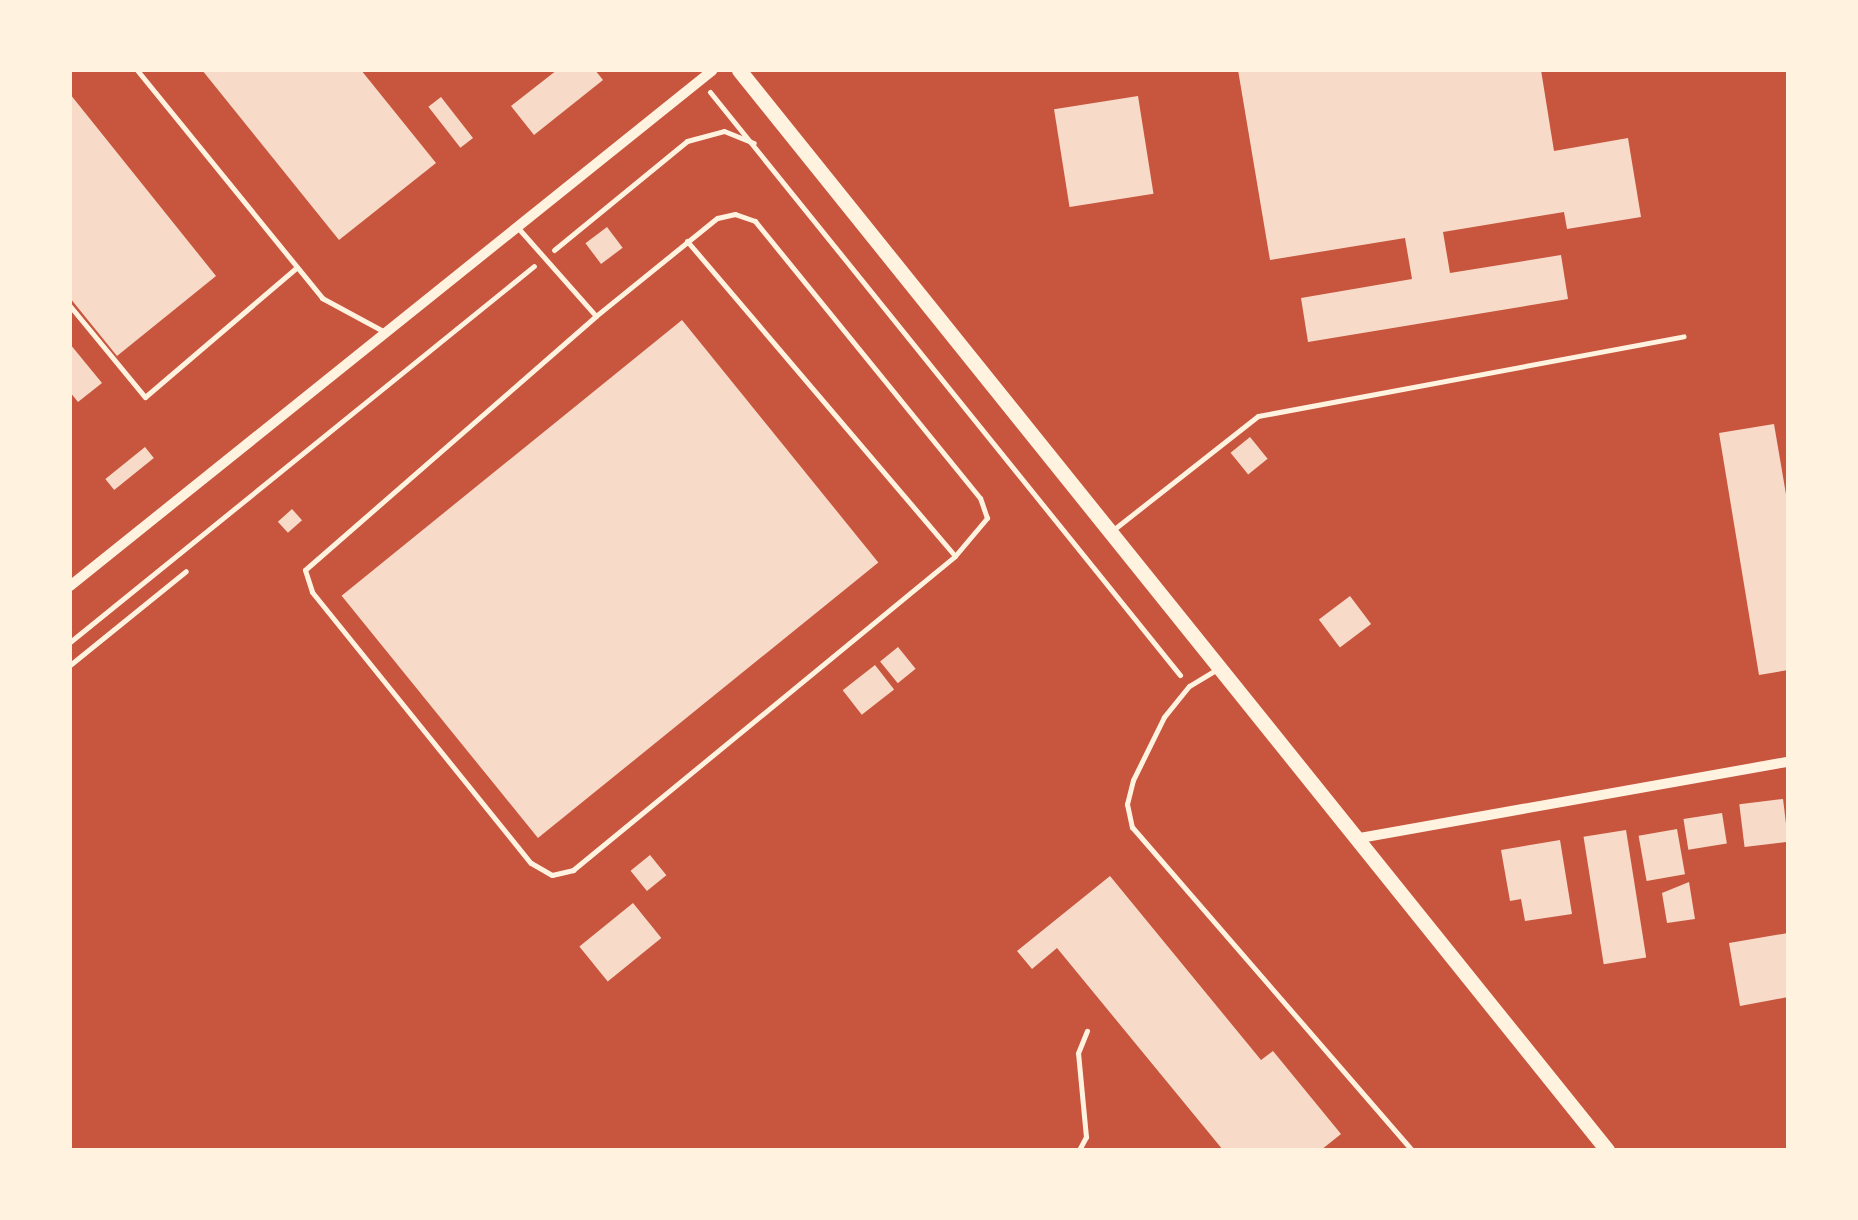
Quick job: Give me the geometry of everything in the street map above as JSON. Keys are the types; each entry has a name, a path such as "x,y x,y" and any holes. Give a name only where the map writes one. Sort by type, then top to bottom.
{"main road":[{"path":"740,70 1607,1150"}],"street":[{"path":"70,586 713,70"},
{"path":"1360,838 1788,762"}],"lane":[{"path":"137,70 322,298 386,332"},
{"path":"735,214 754,220 980,498 987,518 955,556 573,870 552,875 532,863 312,592 305,570 687,241 717,218 735,214"},
{"path":"517,227 596,316"},
{"path":"687,241 955,556"},
{"path":"70,306 145,397 297,267"},
{"path":"1113,530 1258,416 1684,336"},
{"path":"70,665 186,571"},
{"path":"1222,666 1189,686 1164,717 1133,780 1127,804 1132,827 1412,1150"},
{"path":"1079,1150 1086,1137 1078,1053 1086,1031"}],"path":[{"path":"700,80 1189,686"},
{"path":"70,642 687,141 724,131 754,143"}],"building":[{"path":"202,70 361,70 436,163 339,240"},
{"path":"557,70 595,70 603,80 534,135 511,106"},
{"path":"1238,70 1541,70 1554,151 1628,138 1641,217 1567,229 1564,212 1443,232 1450,273 1561,255 1568,299 1308,342 1301,298 1412,279 1405,238 1270,260"},
{"path":"70,94 216,276 117,356 70,298"},
{"path":"1138,96 1153,194 1070,207 1054,109"},
{"path":"441,97 473,138 460,148 428,107"},
{"path":"607,227 623,248 601,264 585,243"},
{"path":"682,320 878,562 538,838 342,596"},
{"path":"70,344 102,383 78,402 70,392"},
{"path":"1774,424 1788,506 1788,670 1759,675 1719,433"},
{"path":"1250,437 1268,459 1248,474 1231,453"},
{"path":"145,447 154,458 114,490 105,479"},
{"path":"292,509 302,520 288,533 278,522"},
{"path":"1350,596 1371,624 1340,647 1319,619"},
{"path":"898,647 916,669 898,683 880,661"},
{"path":"875,665 894,689 862,715 843,690"},
{"path":"1783,799 1788,842 1745,847 1739,804"},
{"path":"1722,813 1727,844 1688,850 1683,819"},
{"path":"1677,829 1685,874 1647,881 1639,836"},
{"path":"1626,830 1646,957 1604,964 1584,837"},
{"path":"1560,840 1572,914 1525,921 1521,899 1510,901 1501,850"},
{"path":"650,855 666,875 647,891 631,871"},
{"path":"1110,876 1261,1060 1273,1051 1341,1134 1321,1150 1223,1150 1057,948 1032,969 1017,951"},
{"path":"1689,882 1695,919 1667,923 1662,893"},
{"path":"633,903 661,938 608,981 579,946"},
{"path":"1788,933 1788,997 1740,1006 1729,943"}]}
